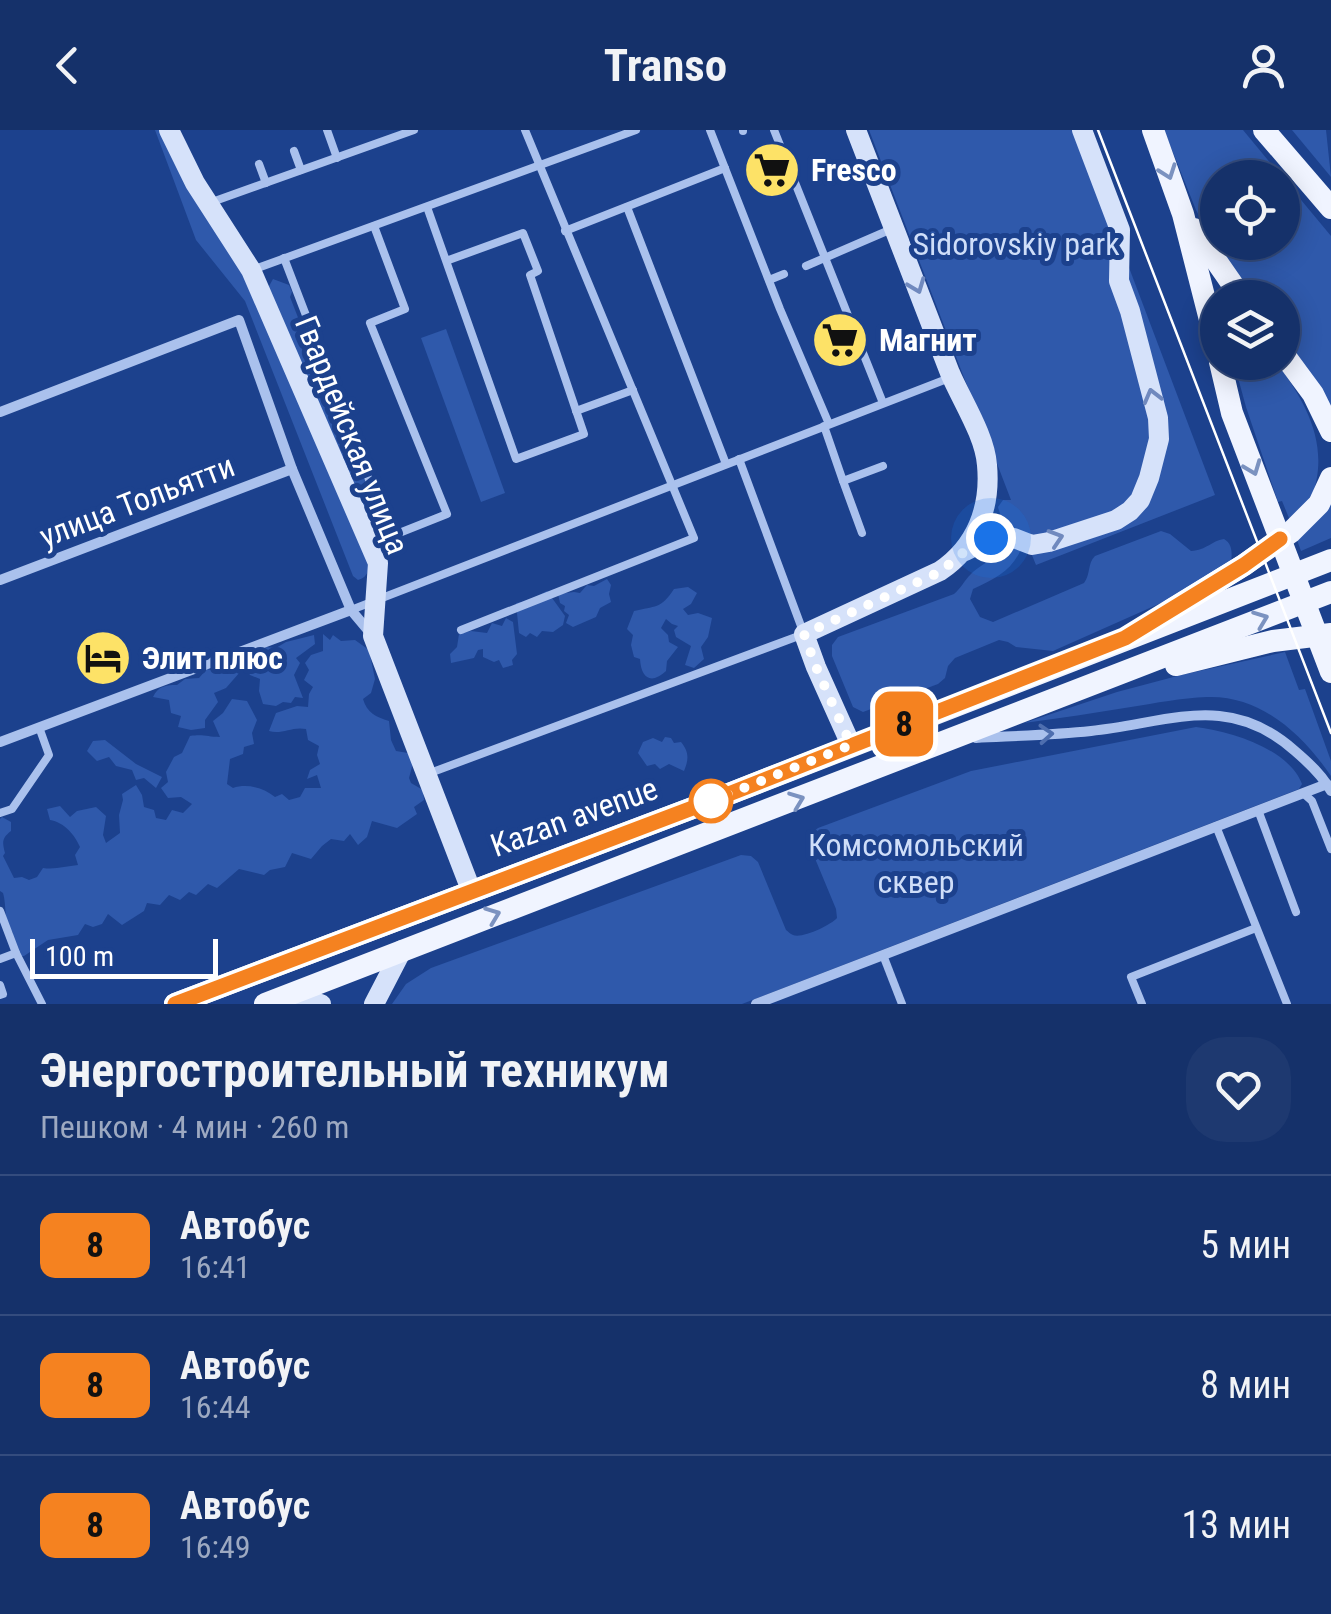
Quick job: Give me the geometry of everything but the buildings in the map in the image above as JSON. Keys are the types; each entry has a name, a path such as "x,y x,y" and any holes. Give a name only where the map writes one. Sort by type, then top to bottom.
{"main road":[{"path":"1153,130 1183,214 1200,281"},
{"path":"1264,130 1331,208"},
{"path":"1183,214 1229,280"},
{"path":"1300,376 1331,431"},
{"path":"1224,380 1232,413 1331,672"},
{"path":"1125,638 1291,532 1319,504 1331,478"},
{"name":"Kazan avenue","path":"175,1004 1331,560"},
{"name":"Kazan avenue","path":"274,1001 1331,592"},
{"path":"1104,680 1273,641 1331,634"}],"street":[{"name":"Гвардейская улица","path":"169,130 194,183 252,270 378,562 373,636 472,890"},
{"path":"856,130 952,377 985,451 988,464 981,524 964,552"},
{"path":"851,745 804,634 940,572 964,552 991,538 1014,538 1032,544 1048,542 1116,520 1130,512 1146,491 1158,438 1158,418 1119,281 1120,230 1082,130"},
{"path":"0,412 239,320 292,470 351,610 373,636"},
{"name":"улица Тольятти","path":"0,580 292,470"},
{"path":"986,494 998,523 1014,538"},
{"path":"0,742 351,610"},
{"path":"756,1004 1258,810 1329,787 1312,766 1268,730 1238,718 1206,714 1092,731 948,740"},
{"path":"374,1004 402,950"},
{"path":"274,1001 321,1004"}],"lane":[{"path":"327,130 336,158"},
{"path":"208,204 414,130"},
{"path":"461,630 694,538 524,130"},
{"path":"252,270 636,130"},
{"path":"710,130 826,425 862,532"},
{"path":"774,130 884,403"},
{"path":"294,151 302,170"},
{"path":"259,164 266,183"},
{"path":"565,231 724,168"},
{"path":"427,207 446,261 516,459 584,434 530,275 538,271 523,233 446,261"},
{"path":"626,207 726,464"},
{"path":"370,545 447,514 370,323 405,309 374,226"},
{"path":"806,266 894,228"},
{"path":"284,258 391,536"},
{"path":"769,280 784,274"},
{"path":"351,610 952,377"},
{"path":"576,411 633,390"},
{"path":"426,775 804,634 738,460"},
{"path":"843,481 883,466"},
{"path":"0,813 12,810 50,755 39,727"},
{"path":"1303,793 1312,801 1331,849"},
{"path":"1258,810 1296,912"},
{"path":"1216,826 1287,1004"},
{"path":"0,911 42,1004"},
{"path":"1142,1004 1131,977 1256,928"},
{"path":"0,959 16,953"},
{"path":"883,955 902,1004"},
{"path":"0,985 0,995"}],"green space":[{"path":"155,130 162,130 247,281 370,555 368,571 362,579 353,576 245,301 196,240"},
{"name":"Sidorovskiy park","path":"869,130 1077,130 1215,495 1036,565 1025,538 1006,570 973,589 970,599 980,617 993,622 1084,583 1095,556 1161,531 1191,551 1224,539 1232,557 1231,564 1215,579 1053,651 1016,647 999,640 955,658 938,684 863,712 853,707 832,656 832,645 838,637 954,594 1005,546 1007,531 998,507 1003,500 1011,500"},
{"path":"1164,130 1243,130 1268,160 1200,160 1200,217"},
{"path":"1292,130 1326,130 1331,177"},
{"path":"1300,199 1331,236 1331,409 1300,365 1300,280 1239,280 1225,260 1300,260"},
{"path":"273,279 289,285 292,292 290,297 320,374 326,376 329,384 326,390 353,463 361,466 378,529 372,528 268,288"},
{"path":"446,329 505,493 481,502 421,338"},
{"path":"1239,380 1289,380 1313,427 1317,480 1311,499 1291,523 1282,501 1278,502"},
{"path":"1331,500 1331,538 1301,551 1297,540"},
{"path":"607,579 611,602 600,608 596,617 573,627 566,623 569,615 558,594 580,593 587,585"},
{"path":"688,587 697,593 683,609 688,615 698,613 712,618 701,647 704,659 694,668 685,665 691,646 676,637 674,630 678,626 666,619 661,628 669,642 678,647 667,661 666,671 656,678 648,677 642,671 640,659 634,657 633,635 627,629 634,611 657,606 674,589"},
{"path":"547,591 565,616 563,625 553,632 542,631 537,637 530,633 526,637 519,633 516,603"},
{"path":"506,618 513,622 517,654 513,665 503,668 499,660 483,657 483,649 474,658 451,663 450,654 457,647 459,634 487,633 492,623 502,626"},
{"path":"323,634 330,640 333,635 341,641 355,640 369,650 375,679 371,693 363,699 373,714 389,721 396,751 408,753 413,763 409,778 423,790 424,800 414,807 417,814 397,828 372,821 367,837 358,845 350,834 344,841 331,839 311,859 292,853 285,867 264,875 239,869 217,888 208,884 196,895 189,892 180,900 169,895 160,905 147,903 144,911 122,925 108,914 102,924 85,924 78,935 48,940 18,956 0,891 0,819 11,822 3,856 14,878 29,880 43,868 78,865 78,842 64,826 50,820 47,809 60,806 70,817 77,811 96,807 106,816 106,843 120,833 122,794 136,785 144,807 154,810 156,818 166,820 172,810 183,813 192,804 181,797 168,798 161,788 168,782 166,772 190,736 220,737 213,721 232,699 247,701 257,720 252,733 254,744 230,759 227,784 233,788 255,787 275,797 282,794 289,800 300,797 305,788 321,788 317,775 307,779 310,770 320,764 319,746 308,740 306,729 269,731 276,713 297,706 308,707 313,687 304,680 309,670 305,663 311,655 323,651"},
{"path":"314,635 315,644 296,658 300,663 294,675 303,698 295,697 291,703 276,706 263,704 260,679 250,675 244,664 250,654"},
{"path":"1285,652 1299,690 1305,689 1331,761 1331,776 1279,720 1227,698 1178,700 1024,723 1117,692"},
{"path":"231,664 240,672 226,688 214,693 218,702 205,720 205,728 178,727 181,716 171,713 169,700 153,697 163,687 199,678 207,669 218,672"},
{"name":"Комсомольский сквер","path":"1196,727 1241,738 1272,752 1285,761 1302,784 1299,789 742,1004 392,1004 406,984 431,968 741,855 758,862 786,930 797,936 809,933 837,918 809,844 810,834 818,828 971,771"},
{"path":"665,737 684,746 684,771 669,764 660,769 655,764 647,766 638,753 643,742 653,738 662,742"},
{"path":"105,740 136,764 162,777 156,788 144,778 136,780 132,770 116,766 109,757 97,761 87,751 93,741"}],"tram line":[{"path":"1098,130 1331,733"}],"bus line":[{"name":"8","path":"175,1004 711,801 1125,638 1280,539"}],"place":[{"name":"Fresco","path":"772,170"},
{"name":"Магнит","path":"840,340"},
{"name":"Элит плюс","path":"103,658"}],"route":[{"path":"711,801 851,745 804,634 940,572 964,552 991,538"}]}
